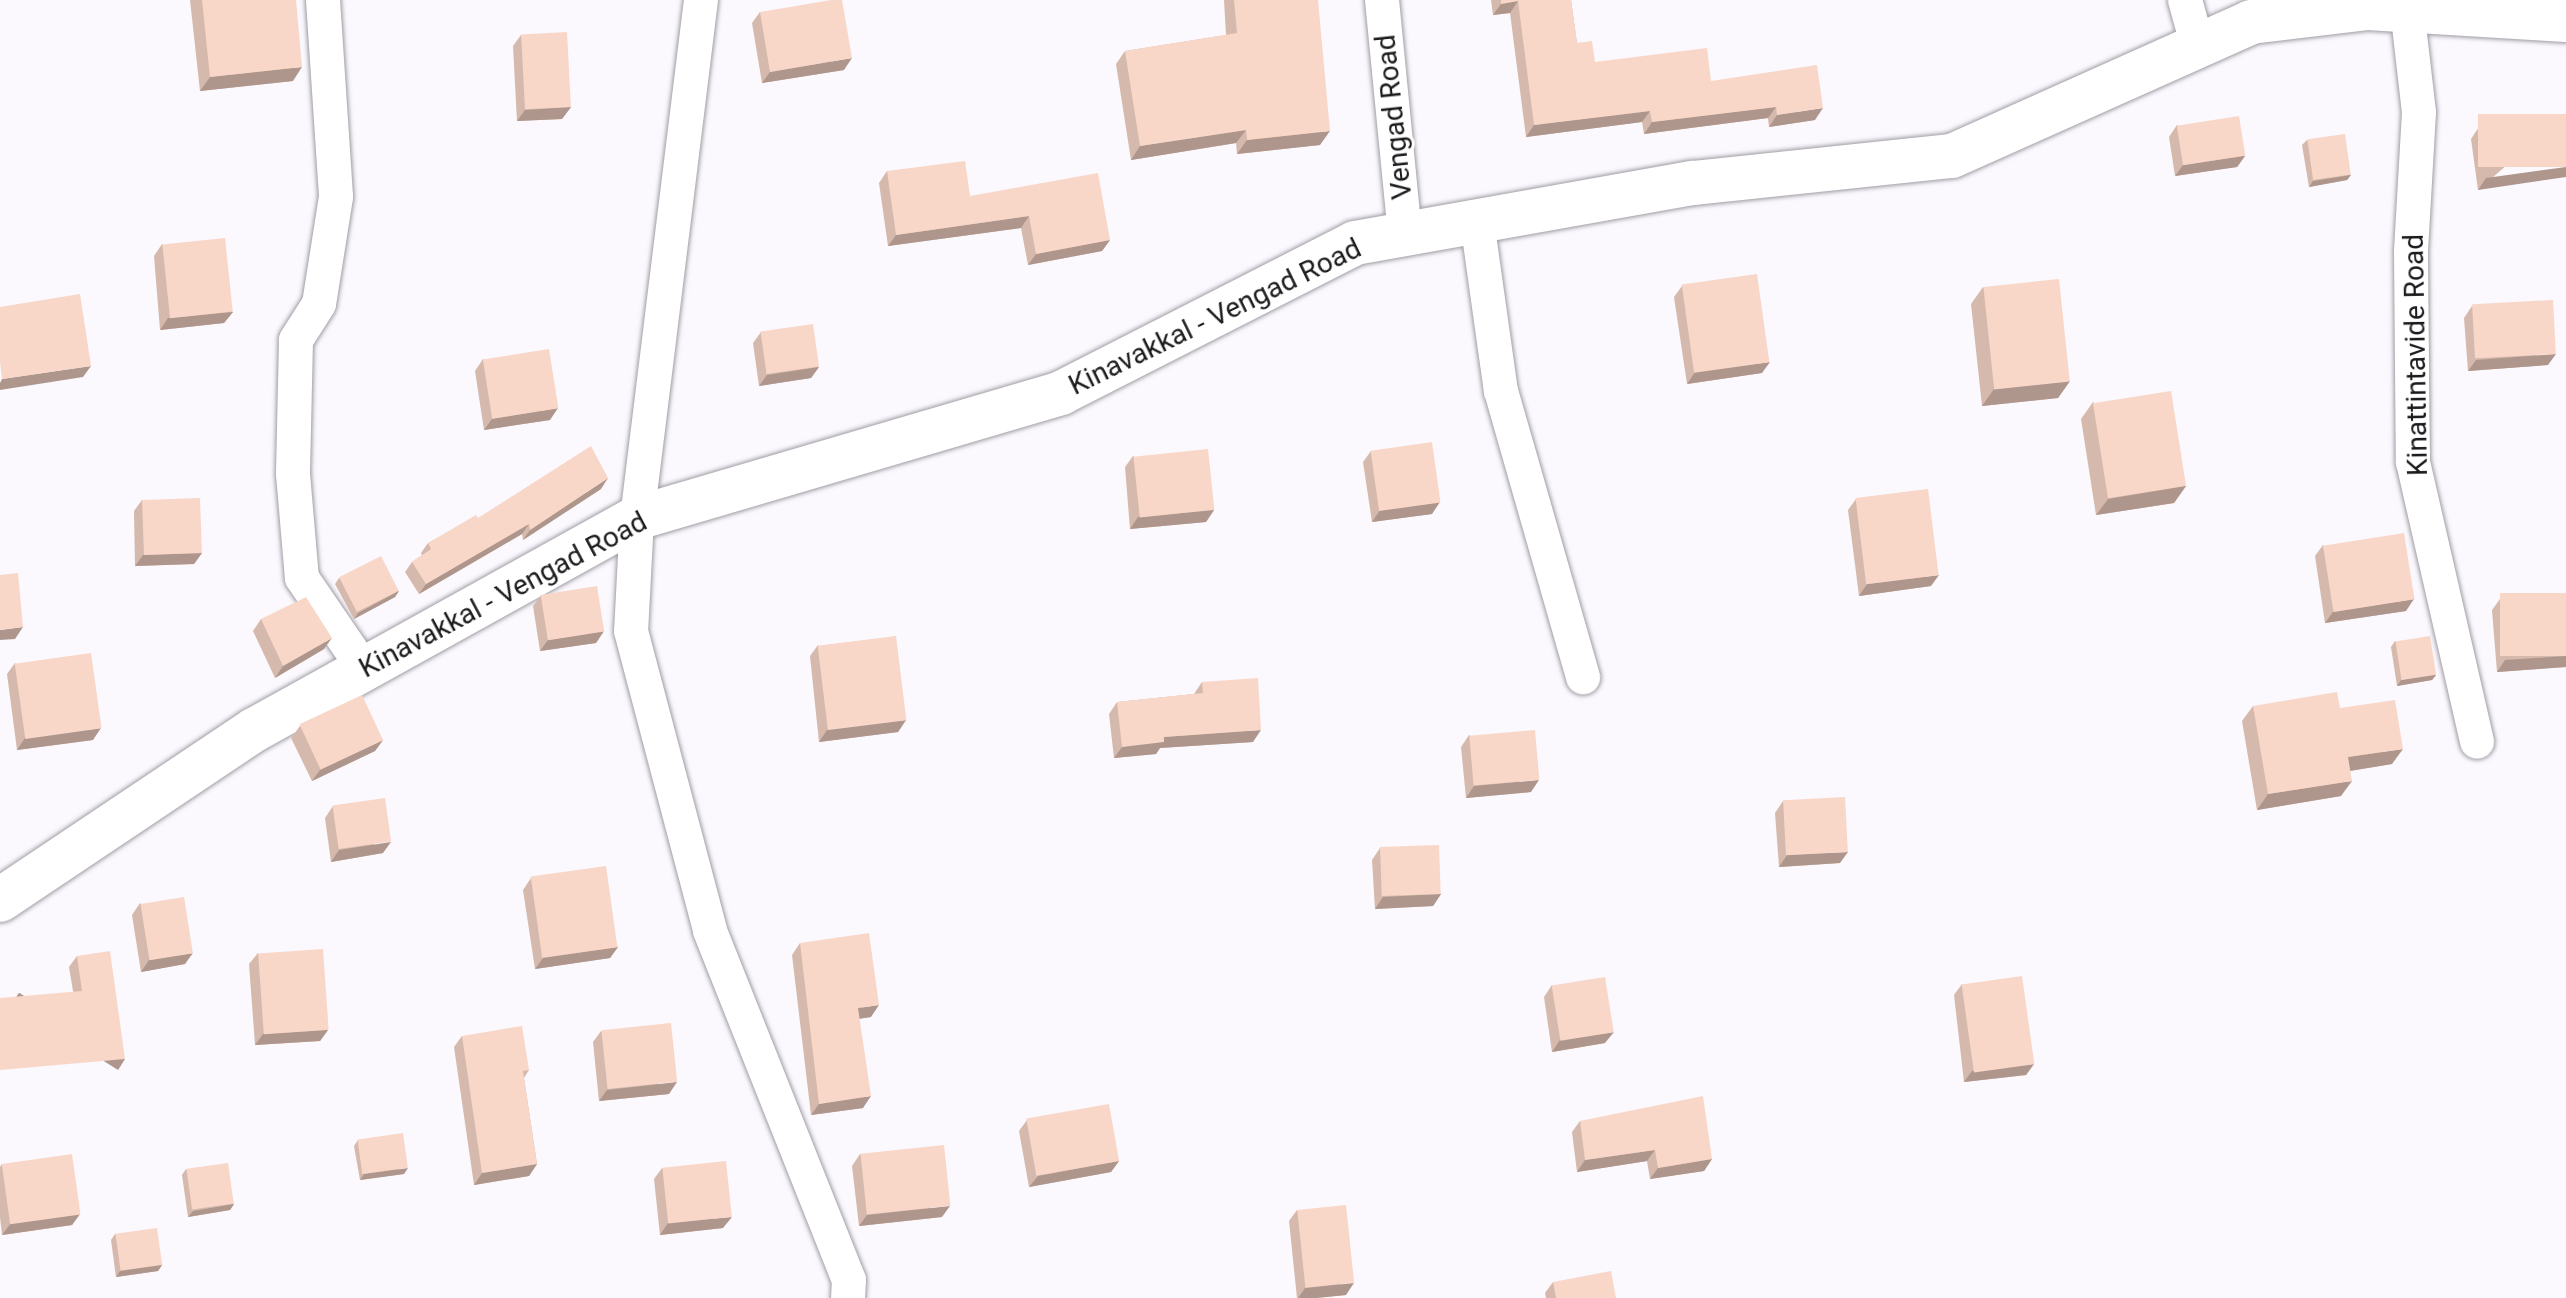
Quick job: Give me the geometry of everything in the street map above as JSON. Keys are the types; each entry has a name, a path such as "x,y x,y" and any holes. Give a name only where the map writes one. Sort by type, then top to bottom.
{"main road":[{"name":"Kinavakkal - Vengad Road","path":"0,900 254,730 637,518 1061,393 1355,243 1693,183 1952,156 2251,22 2406,5 2566,20"}],"street":[{"path":"323,0 336,197 319,304 296,340 293,474 302,578 364,669"},
{"path":"701,0 637,518 631,631 710,931 849,1280 848,1298"},
{"name":"Vengad Road","path":"1382,0 1405,234"},
{"path":"2185,0 2198,47"},
{"name":"Kinattintavide Road","path":"2406,5 2419,112 2411,252 2413,462 2477,742"},
{"path":"1477,221 1501,391 1583,677"}],"building":[{"path":"202,0 296,0 302,67 210,77"},
{"path":"842,0 852,58 770,72 760,12"},
{"path":"1234,0 1318,0 1330,131 1247,140 1246,130 1140,146 1125,51 1237,33"},
{"path":"1501,0 1571,0 1577,43 1592,41 1595,62 1707,48 1711,81 1817,65 1823,108 1777,115 1776,107 1652,122 1650,111 1534,125 1518,1 1501,4"},
{"path":"567,32 571,107 525,109 521,34"},
{"path":"2478,114 2566,114 2566,167 2478,167"},
{"path":"2239,116 2245,156 2183,165 2177,126"},
{"path":"2345,134 2351,175 2313,180 2307,139"},
{"path":"965,161 970,196 1098,173 1110,240 1036,254 1029,216 896,235 887,171"},
{"path":"225,238 233,312 170,318 162,245"},
{"path":"1757,274 1769,362 1694,373 1682,285"},
{"path":"2059,279 2070,381 1994,389 1983,287"},
{"path":"80,294 91,366 2,379 0,307"},
{"path":"2553,300 2556,354 2475,358 2472,304"},
{"path":"813,324 819,367 767,374 761,331"},
{"path":"549,349 558,408 492,419 483,359"},
{"path":"2171,391 2186,486 2108,498 2093,403"},
{"path":"1432,442 1440,502 1379,511 1371,451"},
{"path":"591,446 608,478 530,530 529,524 426,584 412,562 431,549 428,543 476,515 478,518"},
{"path":"1208,449 1214,510 1140,518 1133,457"},
{"path":"1928,489 1939,575 1866,584 1856,498"},
{"path":"200,498 202,553 144,555 142,500"},
{"path":"2404,533 2414,599 2333,612 2323,546"},
{"path":"381,556 399,591 357,612 339,577"},
{"path":"18,573 23,627 0,630 0,575"},
{"path":"597,586 604,631 548,640 541,595"},
{"path":"2500,593 2566,593 2566,656 2500,656"},
{"path":"306,597 332,638 283,666 261,619"},
{"path":"896,636 906,720 828,730 818,646"},
{"path":"2430,636 2436,675 2402,680 2395,641"},
{"path":"91,653 102,728 25,739 15,664"},
{"path":"1258,678 1261,730 1164,737 1164,742 1122,747 1117,702 1203,693 1202,682"},
{"path":"2337,692 2340,708 2395,700 2403,749 2348,757 2352,781 2268,794 2253,706"},
{"path":"362,695 383,740 321,769 299,724"},
{"path":"1535,730 1539,780 1474,786 1469,736"},
{"path":"1845,797 1848,852 1786,855 1783,800"},
{"path":"385,798 391,842 339,849 333,805"},
{"path":"1439,845 1441,894 1382,896 1380,847"},
{"path":"606,866 617,947 542,958 531,877"},
{"path":"184,897 193,953 149,960 141,904"},
{"path":"869,933 879,1005 858,1008 871,1096 819,1104 800,943"},
{"path":"323,949 329,1030 264,1034 258,954"},
{"path":"110,951 125,1059 0,1070 0,998 82,991 77,956"},
{"path":"2022,976 2034,1064 1974,1073 1962,984"},
{"path":"1605,977 1614,1032 1560,1041 1552,985"},
{"path":"671,1023 677,1082 608,1089 601,1030"},
{"path":"522,1026 529,1070 523,1071 537,1164 482,1173 462,1036"},
{"path":"1703,1096 1712,1159 1658,1168 1655,1150 1585,1160 1580,1121"},
{"path":"1109,1104 1119,1161 1036,1176 1026,1119"},
{"path":"403,1133 408,1168 362,1174 357,1139"},
{"path":"944,1145 950,1206 867,1214 860,1154"},
{"path":"72,1154 80,1214 10,1224 2,1164"},
{"path":"726,1161 732,1217 668,1223 662,1168"},
{"path":"228,1163 234,1204 192,1209 186,1169"},
{"path":"1346,1205 1354,1283 1305,1288 1297,1210"},
{"path":"157,1228 162,1265 121,1270 115,1234"},
{"path":"1611,1271 1616,1298 1556,1298 1553,1282"}]}
